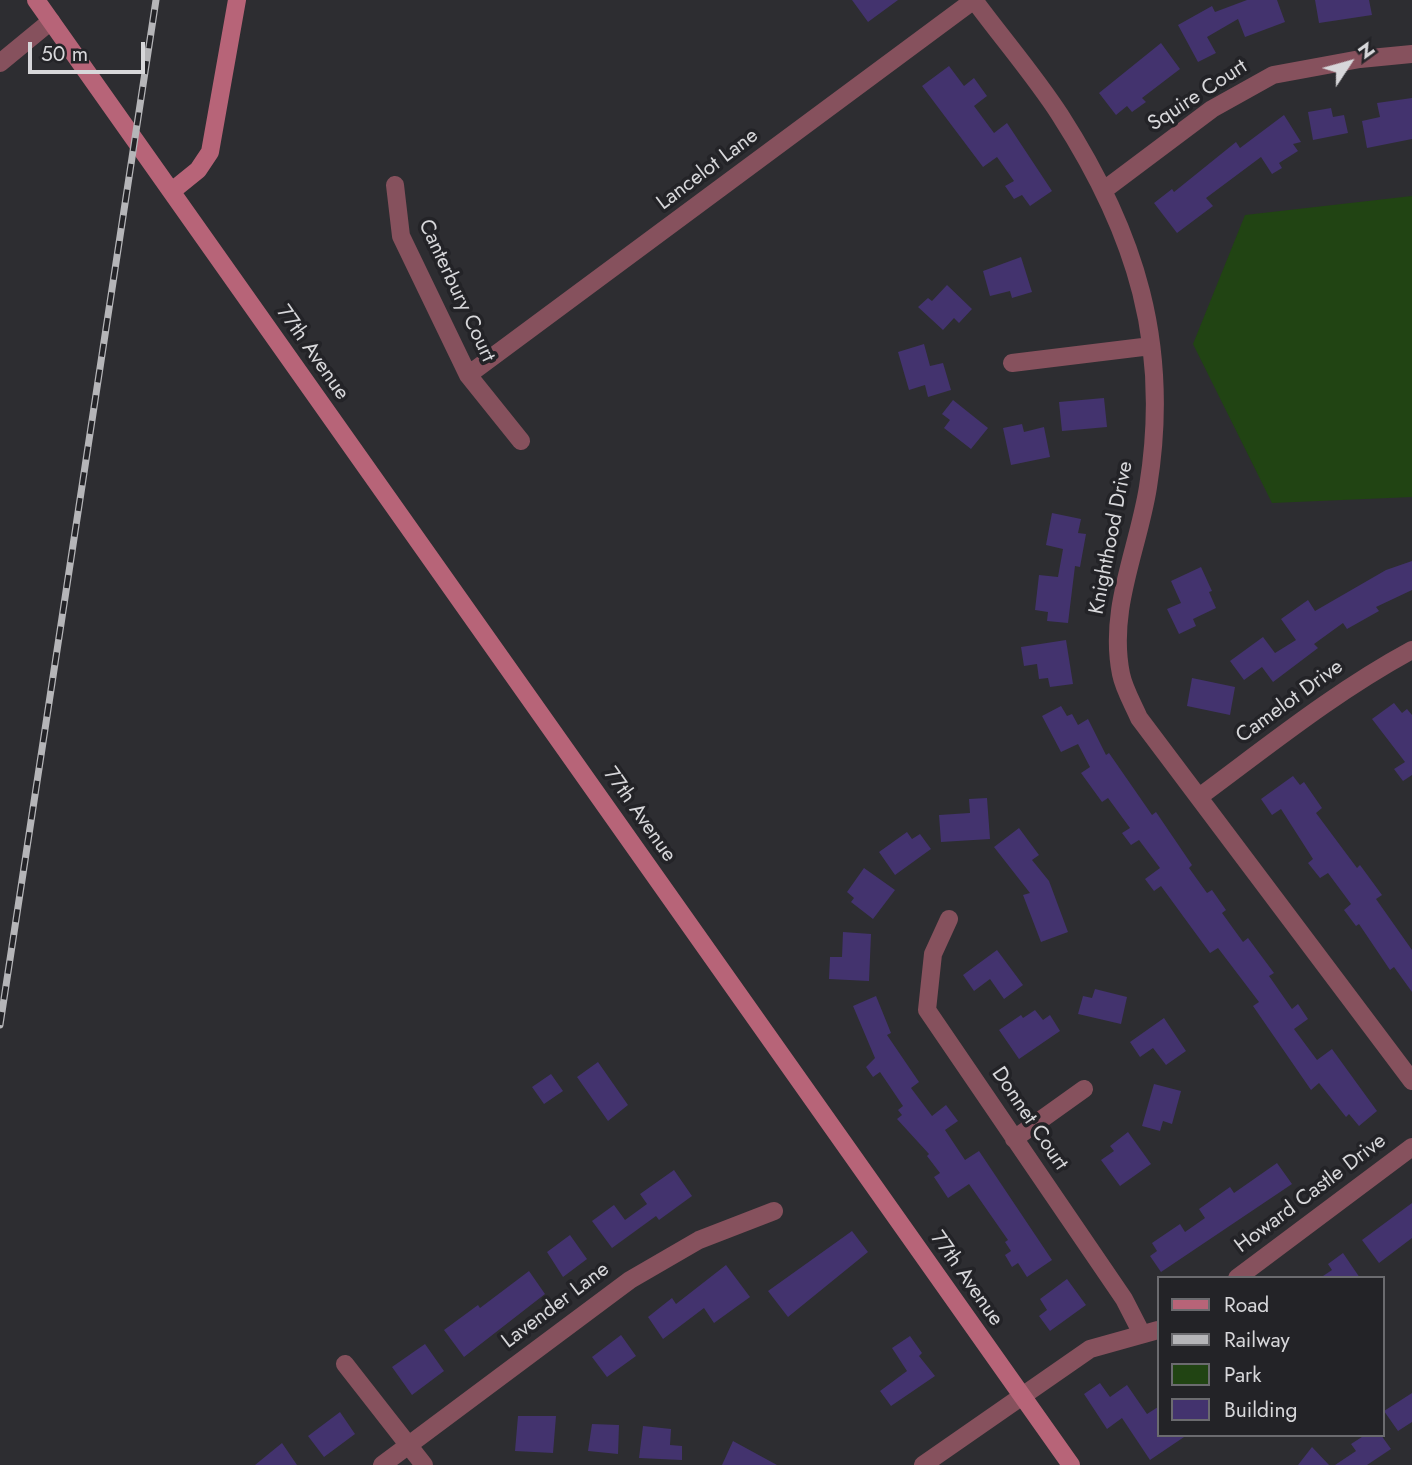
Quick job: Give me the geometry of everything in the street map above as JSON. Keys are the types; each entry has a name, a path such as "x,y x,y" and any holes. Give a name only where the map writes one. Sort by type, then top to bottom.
{"street":[{"name":"77th Avenue","path":"36,0 1071,1465"},
{"path":"172,191 198,170 210,152 237,0"},
{"name":"Knighthood Drive","path":"974,0 1059,113 1104,190 1142,288 1152,346 1156,407 1148,488 1123,589 1116,635 1121,677 1139,718 1412,1081"},
{"name":"Lancelot Lane","path":"468,375 974,0"},
{"path":"0,63 51,21"},
{"name":"Squire Court","path":"1104,190 1212,109 1273,75 1360,59 1412,54"},
{"name":"Canterbury Court","path":"396,185 401,236 468,375 521,441"},
{"path":"1012,363 1152,346"},
{"name":"Camelot Drive","path":"1199,797 1324,704 1412,650"},
{"name":"Donnet Court","path":"949,919 933,954 927,1010 1124,1299 1150,1332"},
{"path":"1014,1139 1084,1089"},
{"name":"Howard Castle Drive","path":"1240,1276 1412,1147"},
{"name":"Lavender Lane","path":"382,1465 630,1280 699,1240 774,1211"},
{"path":"923,1465 1090,1349 1150,1332"},
{"path":"345,1364 424,1465"}],"green space":[{"path":"1412,196 1412,497 1272,503 1193,344 1245,215"}],"building":[{"path":"852,0 898,0 868,22"},
{"path":"1247,0 1277,0 1285,22 1245,37 1238,19 1207,37 1216,53 1198,62 1178,25 1212,6 1215,12"},
{"path":"1315,0 1369,0 1372,15 1319,23"},
{"path":"1161,43 1180,69 1142,98 1146,102 1132,112 1127,106 1116,115 1099,93"},
{"path":"949,66 964,86 974,78 987,96 974,106 994,133 1007,123 1052,191 1030,206 1022,195 1014,199 1005,186 1014,181 997,157 983,167 922,86"},
{"path":"1412,98 1412,139 1367,148 1362,121 1380,117 1377,103"},
{"path":"1331,108 1333,117 1344,115 1348,133 1313,140 1308,112"},
{"path":"1284,115 1301,142 1293,144 1298,151 1279,163 1282,168 1272,174 1261,157 1206,198 1213,206 1177,233 1154,203 1172,189 1174,192 1236,142 1240,148"},
{"path":"1021,257 1032,292 1012,298 1010,291 990,296 983,271"},
{"path":"947,285 972,309 959,323 954,318 943,330 918,307 928,298 932,301"},
{"path":"924,344 930,366 943,363 951,390 928,397 925,385 909,390 898,352"},
{"path":"1104,398 1107,427 1062,431 1059,402"},
{"path":"953,400 988,428 971,449 944,428 950,420 942,414"},
{"path":"1022,424 1024,432 1044,427 1050,457 1011,465 1003,428"},
{"path":"1052,513 1081,519 1078,533 1086,534 1080,567 1075,566 1068,623 1047,621 1048,612 1035,610 1039,575 1058,577 1063,549 1046,545"},
{"path":"1412,561 1412,590 1376,607 1379,611 1347,629 1343,623 1314,644 1318,648 1273,682 1262,667 1244,680 1230,661 1263,637 1275,653 1296,640 1281,619 1308,600 1315,611 1386,570"},
{"path":"1201,567 1216,608 1193,619 1196,626 1179,634 1167,609 1181,603 1171,581"},
{"path":"1066,640 1073,684 1050,687 1048,678 1039,679 1037,664 1024,666 1021,647"},
{"path":"1192,678 1235,687 1230,715 1187,706"},
{"path":"1394,703 1402,713 1407,709 1412,715 1412,775 1403,781 1394,769 1405,762 1372,719"},
{"path":"1061,706 1067,716 1072,714 1078,725 1088,719 1106,755 1109,753 1152,815 1156,812 1192,865 1189,868 1207,893 1212,890 1226,910 1222,913 1243,942 1248,938 1274,973 1269,976 1292,1009 1298,1004 1308,1019 1294,1029 1317,1060 1332,1049 1377,1111 1359,1126 1349,1114 1346,1117 1319,1083 1311,1090 1253,1006 1259,1002 1218,948 1210,953 1161,886 1154,891 1145,879 1160,868 1139,840 1131,845 1122,833 1130,828 1108,798 1102,802 1081,773 1090,767 1078,744 1061,752 1042,716"},
{"path":"1293,776 1300,785 1304,782 1322,808 1316,813 1357,868 1360,865 1382,895 1376,899 1412,950 1412,992 1394,967 1390,970 1359,924 1356,926 1344,910 1351,904 1328,873 1320,878 1308,863 1313,859 1281,809 1272,815 1261,799"},
{"path":"987,798 990,839 941,842 939,815 970,813 969,799"},
{"path":"1019,828 1039,855 1032,860 1049,881 1068,932 1041,942 1023,895 1030,893 994,847"},
{"path":"907,832 912,839 920,834 931,849 895,875 879,852"},
{"path":"864,868 895,890 873,919 851,902 854,898 847,892"},
{"path":"843,932 871,934 869,981 829,979 830,957 842,957"},
{"path":"997,950 1023,985 1004,999 990,979 974,991 963,975"},
{"path":"1095,989 1127,997 1121,1024 1078,1014 1083,996 1092,998"},
{"path":"876,996 891,1033 887,1035 919,1082 911,1088 932,1116 946,1105 958,1121 945,1130 965,1160 979,1151 1052,1260 1027,1277 1018,1263 1012,1267 1005,1255 1011,1251 1005,1242 1008,1240 969,1184 948,1198 934,1177 940,1173 927,1156 929,1154 897,1119 902,1115 898,1110 903,1106 880,1072 873,1077 866,1067 875,1058 853,1006"},
{"path":"1035,1010 1043,1020 1050,1015 1060,1031 1019,1059 999,1030 1021,1015 1023,1018"},
{"path":"1164,1018 1186,1051 1166,1065 1153,1048 1140,1057 1130,1042"},
{"path":"598,1062 628,1105 608,1121 577,1077"},
{"path":"551,1074 563,1091 544,1104 532,1087"},
{"path":"1154,1084 1181,1091 1172,1124 1163,1121 1160,1131 1142,1126"},
{"path":"1128,1132 1151,1164 1120,1186 1101,1160 1114,1151 1110,1146"},
{"path":"1277,1163 1292,1184 1161,1272 1150,1256 1157,1251 1152,1243 1180,1224 1185,1232 1205,1218 1199,1209 1230,1187 1234,1193"},
{"path":"674,1170 692,1196 659,1220 656,1216 612,1248 592,1221 614,1205 625,1220 647,1204 640,1194"},
{"path":"1412,1203 1412,1238 1379,1263 1362,1240"},
{"path":"852,1231 868,1252 788,1317 768,1291"},
{"path":"570,1235 587,1259 563,1277 547,1252"},
{"path":"1343,1253 1359,1276 1323,1276 1332,1270 1328,1264"},
{"path":"726,1265 750,1297 714,1323 704,1308 663,1339 648,1317 672,1298 676,1304"},
{"path":"529,1271 545,1294 464,1357 444,1330 478,1305 480,1308"},
{"path":"1067,1279 1086,1305 1050,1331 1039,1316 1047,1310 1040,1299"},
{"path":"621,1335 636,1356 607,1377 592,1357"},
{"path":"910,1336 922,1353 919,1356 935,1376 891,1406 880,1391 907,1371 892,1348"},
{"path":"425,1344 444,1371 412,1395 392,1367"},
{"path":"1100,1383 1110,1397 1127,1385 1147,1414 1156,1408 1156,1437 1184,1437 1150,1460 1122,1418 1107,1429 1084,1394"},
{"path":"1412,1393 1412,1422 1398,1431 1384,1411"},
{"path":"340,1412 355,1434 324,1457 308,1436"},
{"path":"518,1416 556,1416 553,1453 515,1451"},
{"path":"592,1424 619,1425 618,1454 588,1451"},
{"path":"643,1426 671,1429 670,1445 682,1446 682,1460 639,1458"},
{"path":"1362,1437 1382,1437 1391,1449 1367,1465 1335,1465 1356,1451 1351,1444"},
{"path":"733,1441 777,1465 722,1465"},
{"path":"282,1443 297,1465 255,1465"},
{"path":"1312,1447 1329,1465 1298,1465"}],"railway":[{"path":"0,1025 156,0"}]}
